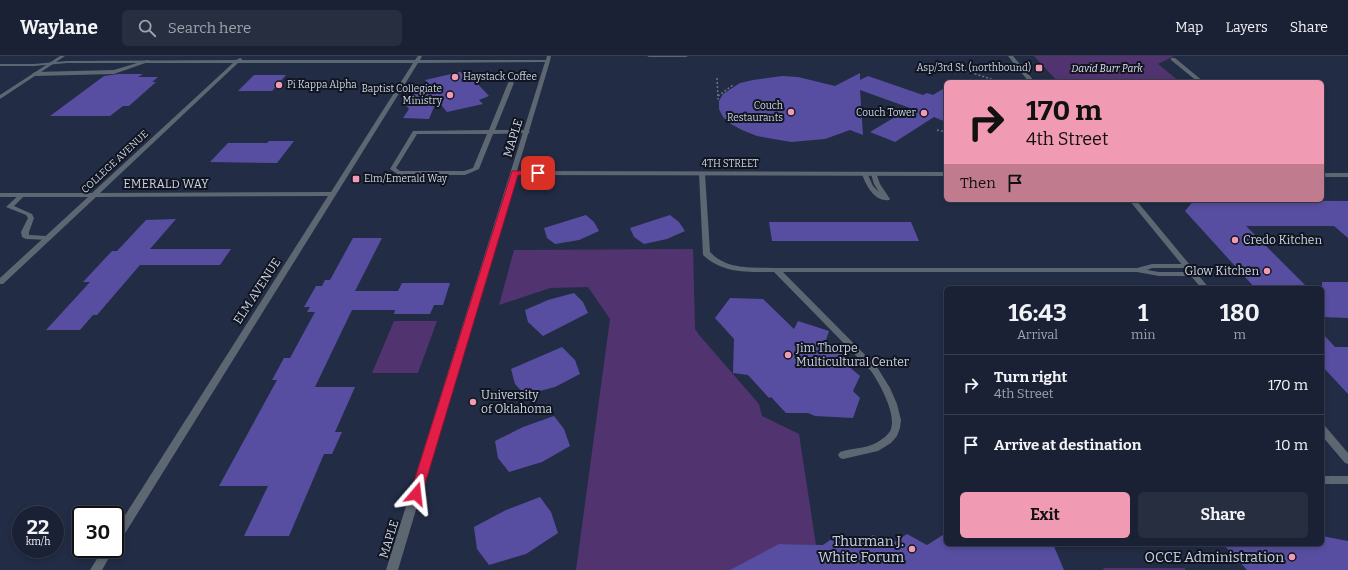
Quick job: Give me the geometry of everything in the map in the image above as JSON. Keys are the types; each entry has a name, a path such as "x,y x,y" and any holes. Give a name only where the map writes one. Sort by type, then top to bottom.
{"street":[{"path":"0,97 62,56"},
{"path":"649,56 686,56"},
{"path":"1010,56 1030,80"},
{"path":"0,65 241,58 418,59 446,61 549,59"},
{"name":"COLLEGE AVENUE","path":"0,282 241,58"},
{"name":"ELM AVENUE","path":"124,526 418,59"},
{"name":"MAPLE","path":"392,570 549,59"},
{"path":"1173,59 1199,80"},
{"path":"35,74 114,72 149,61"},
{"path":"511,83 491,132 476,169 465,173 399,173 393,169 415,132 491,132 527,132"},
{"name":"4TH STREET","path":"515,173 944,174"},
{"path":"702,174 706,253 712,262 723,266 776,270 1137,270 1159,274 1193,274"},
{"path":"865,174 870,188 876,195 887,199 877,184 874,174"},
{"path":"1324,175 1348,175"},
{"name":"EMERALD WAY","path":"0,195 332,194"},
{"path":"9,207 22,195"},
{"path":"1134,202 1203,286"},
{"path":"0,207 9,207 29,214 31,218 25,232 26,236 47,238"},
{"path":"1137,270 1152,266 1186,266"},
{"path":"776,270 874,369 880,376 888,395 896,426 892,435 884,444 843,455"},
{"path":"1324,431 1348,460"},
{"path":"1324,480 1348,480"},
{"path":"96,570 103,558"}],"path":[{"path":"948,65 994,80"},
{"path":"717,78 718,99 718,96 733,84"},
{"path":"937,130 944,132"}],"green space":[{"name":"David Burr Park","path":"1034,56 1174,56 1158,64 1178,80 1056,80"},
{"path":"693,249 695,329 759,404 762,416 799,434 816,545 780,544 749,570 576,570 610,319 588,287 550,288 499,305 514,250"},
{"path":"394,321 437,321 418,373 372,373"},
{"path":"1103,568 1185,568 1185,570 1104,570"}],"building":[{"name":"Baptist Collegiate Ministry","path":"460,72 479,72 475,81 489,96 479,100 483,104 447,112 437,100 429,119 403,118 409,109 404,103 416,101 411,93 433,88 425,80"},
{"name":"Couch Restaurants","path":"860,73 860,80 868,76 923,95 927,93 933,95 944,88 944,121 934,117 895,142 870,132 910,108 860,90 863,135 850,130 825,139 791,142 757,136 742,130 731,124 723,117 719,109 719,101 723,94 740,83 753,80 782,76 798,77 835,86"},
{"path":"119,74 143,74 138,77 158,77 152,82 156,82 129,106 123,106 110,116 50,116 104,76"},
{"path":"254,75 286,75 272,91 238,91"},
{"path":"269,141 294,141 277,163 210,162 228,143 267,143"},
{"path":"1348,201 1348,238 1334,226 1246,226 1306,286 1253,286 1185,211 1192,202"},
{"path":"586,215 594,222 599,231 579,240 555,244 547,238 544,228"},
{"path":"670,215 679,222 685,231 667,239 644,244 634,237 630,228"},
{"path":"176,219 150,249 231,249 220,265 140,265 97,315 93,315 80,330 46,330 90,282 83,282 112,251 117,251 146,220"},
{"path":"769,222 911,222 919,241 772,241"},
{"path":"353,238 382,238 355,291 398,291 402,283 450,283 443,305 434,305 430,314 394,314 395,310 352,310 315,387 355,387 335,432 342,432 332,454 324,454 289,536 244,536 268,486 219,486 277,380 272,380 284,358 290,358 315,312 307,312 310,307 304,307 316,286 322,286 325,280 330,280"},
{"path":"1322,282 1348,282 1348,318 1324,317 1324,286 1322,286"},
{"path":"574,293 583,302 588,313 543,336 528,322 525,310 548,300"},
{"name":"Jim Thorpe Multicultural Center","path":"730,298 763,299 794,329 798,321 829,331 826,340 848,360 846,364 860,376 853,391 860,398 853,418 815,416 808,413 786,413 771,397 769,398 748,375 733,373 734,339 715,318"},
{"path":"1324,335 1335,347 1348,347 1348,394 1324,368"},
{"path":"562,347 575,360 580,374 555,387 525,395 515,384 511,369"},
{"path":"554,416 564,429 570,446 542,462 509,472 498,458 495,441 523,427"},
{"path":"540,497 551,512 558,533 526,554 489,565 477,549 474,527 506,510"},
{"name":"Thurman J. White Forum","path":"840,533 859,544 873,535 891,544 907,534 927,545 944,534 944,546 1054,546 1064,570 730,570 779,544 823,545"},
{"name":"OCCE Administration","path":"1324,536 1348,541 1348,570 1247,570 1225,546 1324,546"}],"place":[{"name":"Asp/3rd St. (northbound)","path":"1039,68"},
{"name":"Haystack Coffee","path":"455,77"},
{"name":"Pi Kappa Alpha","path":"279,85"},
{"name":"Baptist Collegiate Ministry","path":"450,95"},
{"name":"Couch Restaurants","path":"791,112"},
{"name":"Couch Tower","path":"924,113"},
{"name":"Elm/Emerald Way","path":"356,179"},
{"name":"Credo Kitchen","path":"1235,240"},
{"name":"Glow Kitchen","path":"1267,271"},
{"name":"Jim Thorpe Multicultural Center","path":"788,355"},
{"name":"University of Oklahoma","path":"473,402"},
{"name":"Thurman J. White Forum","path":"912,549"},
{"name":"OCCE Administration","path":"1292,557"}],"route":[{"path":"416,494 515,173 538,173"}]}
